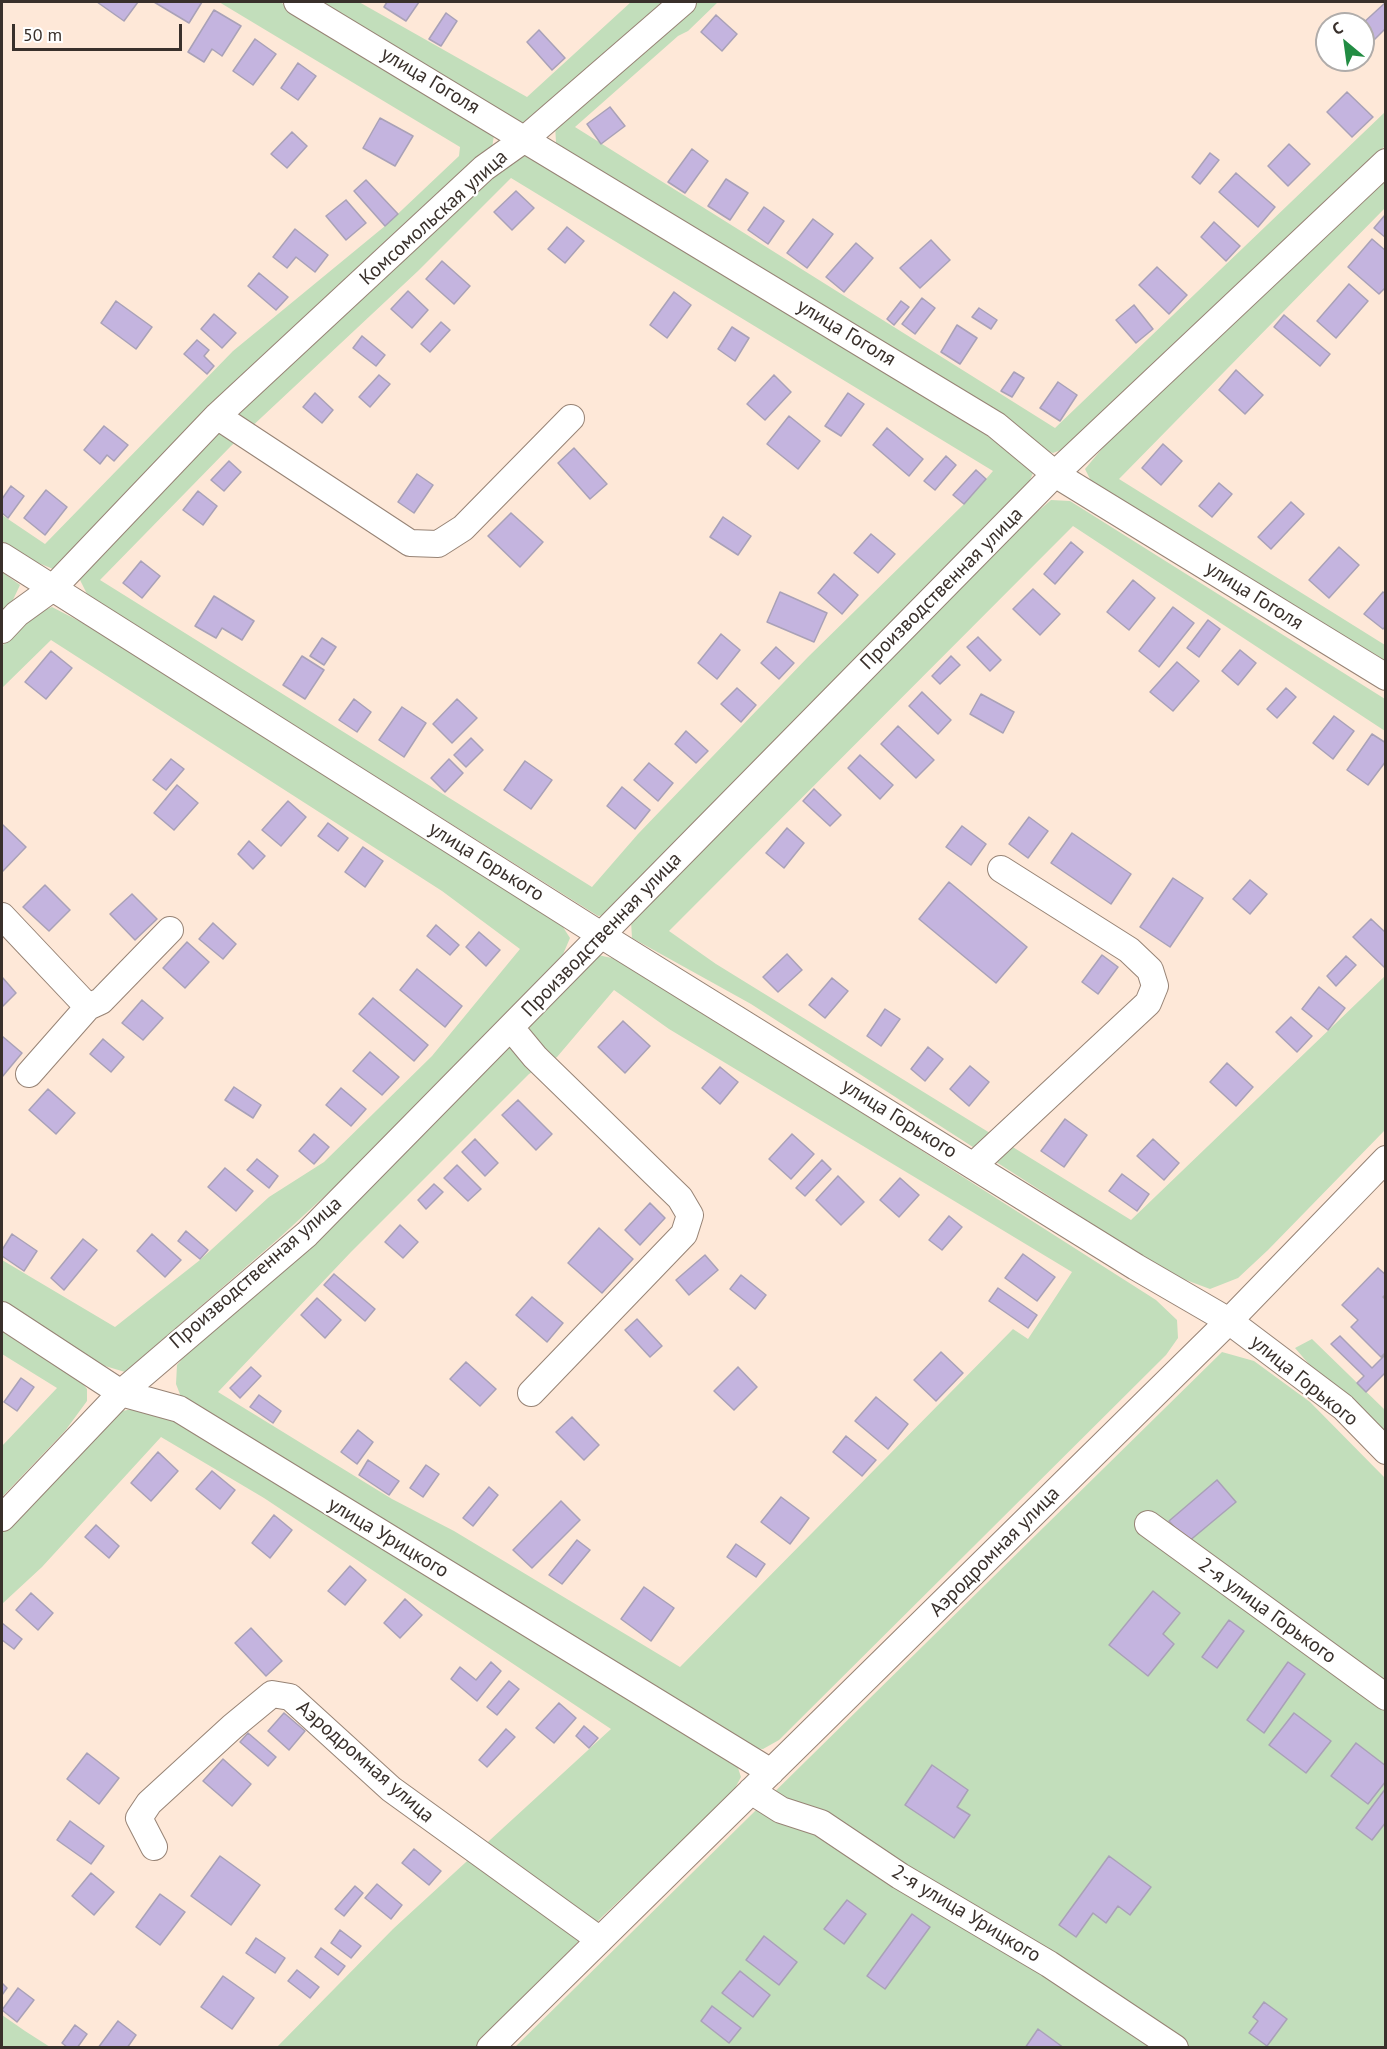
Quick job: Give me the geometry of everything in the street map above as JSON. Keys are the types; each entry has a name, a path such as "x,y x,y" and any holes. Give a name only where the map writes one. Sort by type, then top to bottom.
{"street":[{"name":"улица Гоголя","path":"297,2 526,138 996,425 1055,474 1386,677"},
{"name":"Комсомольская улица","path":"2,630 17,614 53,588 217,416 484,168 526,138 683,2"},
{"name":"Производственная улица","path":"2,1518 121,1393 307,1234 1055,474 1386,162"},
{"path":"217,416 410,543 438,544 463,528 571,418"},
{"name":"улица Горького","path":"2,556 601,935 1136,1267 1229,1321 1343,1407 1386,1451"},
{"name":"улица Горького","path":"974,1165 1148,1003 1155,986 1150,970 1129,950 1001,869"},
{"path":"2,916 88,1007"},
{"path":"29,1074 88,1007 101,1001 170,930"},
{"name":"Производственная улица","path":"511,1028 535,1057 680,1198 690,1215 684,1234 531,1393"},
{"name":"Аэродромная улица","path":"490,2048 1229,1321 1386,1159"},
{"name":"улица Урицкого","path":"2,1315 121,1393 179,1410 771,1772"},
{"name":"2-я улица Горького","path":"1148,1524 1386,1697"},
{"name":"Аэродромная улица","path":"154,1847 139,1818 149,1803 231,1727 272,1694 290,1697 391,1789 472,1850 504,1868 600,1940"},
{"name":"2-я улица Урицкого","path":"751,1791 781,1810 821,1823 900,1876 1048,1964 1175,2048"}],"green space":[{"path":"219,2 280,2 489,127 494,135 492,148 53,569 31,560 2,541 2,515 45,544 233,351 385,226 459,156 460,147"},
{"path":"311,2 359,2 527,97 631,2 672,2 528,125 517,122"},
{"path":"697,2 718,2 688,31 678,36 575,127 1055,428 1385,112 1386,145 1071,446 1053,453 1031,444 556,143 555,123 590,90"},
{"path":"524,152 780,300 1027,462 1033,473 1024,494 611,914 598,916 88,596 79,578 210,438 510,158","holes":["511,178 993,471 964,504 808,657 638,834 592,887 100,580 231,446 418,271"]},
{"path":"1385,176 1385,208 1119,479 1385,645 1385,676 1096,491 1085,469 1106,444"},
{"path":"1051,500 1070,501 1385,699 1385,731 1073,526 669,931 716,964 1131,1220 1385,976 1385,1130 1238,1278 1210,1289 1170,1274 751,1004 632,938 631,921 1029,519"},
{"path":"2,572 20,585 11,604 2,615"},
{"path":"52,607 81,622 561,924 570,938 561,959 416,1112 278,1239 125,1372 105,1366 2,1303 2,1260 115,1327 200,1260 269,1197 324,1162 432,1056 520,949 442,891 51,640 2,688 2,646 33,615"},
{"path":"598,955 616,959 1156,1300 1177,1320 1178,1338 1166,1355 779,1740 763,1749 747,1748 183,1402 176,1384 177,1365 210,1327","holes":["614,990 669,1029 1072,1272 1028,1339 1013,1329 680,1667 454,1531 392,1499 218,1392 351,1252 529,1074 557,1057"]},
{"path":"2,1329 73,1372 87,1389 87,1401 65,1431 2,1497 2,1446 57,1388 2,1354"},
{"path":"1312,1339 1385,1410 1385,1438 1327,1385 1295,1348"},
{"path":"1222,1352 1254,1361 1310,1402 1385,1478 1385,2047 514,2048"},
{"path":"143,1407 177,1418 736,1762 741,1777 733,1792 602,1917 476,2047 277,2047 393,1929 611,1729 264,1498 161,1437 42,1567 2,1604 2,1530 117,1412"},
{"path":"2,2015 25,2031 50,2047 2,2047"}],"building":[{"path":"97,2 138,2 124,21"},
{"path":"154,2 202,2 189,23"},
{"path":"387,2 419,2 406,21 384,7"},
{"path":"1386,2 1386,28 1375,39 1375,12"},
{"path":"214,10 241,26 222,56 212,49 204,62 188,52"},
{"path":"446,13 457,21 441,46 429,39"},
{"path":"716,15 737,34 722,51 701,32"},
{"path":"539,30 565,58 552,70 527,42"},
{"path":"255,39 276,54 253,85 233,71"},
{"path":"298,63 316,76 298,100 281,88"},
{"path":"1347,92 1373,117 1352,137 1327,112"},
{"path":"610,107 625,126 601,144 587,124"},
{"path":"380,118 413,136 395,166 363,148"},
{"path":"292,132 307,146 287,168 271,154"},
{"path":"1289,144 1310,164 1288,186 1268,166"},
{"path":"692,149 708,161 685,193 668,182"},
{"path":"1210,153 1219,160 1200,184 1192,177"},
{"path":"1236,173 1275,207 1258,227 1219,192"},
{"path":"726,179 748,193 730,220 708,206"},
{"path":"366,180 398,214 385,226 354,191"},
{"path":"516,191 534,208 512,230 494,212"},
{"path":"346,200 366,223 346,240 326,216"},
{"path":"764,207 784,221 768,244 748,230"},
{"path":"1386,216 1386,238 1374,228"},
{"path":"813,219 833,234 807,268 787,253"},
{"path":"1214,222 1240,246 1226,261 1201,237"},
{"path":"567,227 584,241 565,263 548,249"},
{"path":"295,229 328,255 315,272 296,257 287,268 273,257"},
{"path":"1372,239 1386,251 1386,287 1379,294 1348,267"},
{"path":"931,240 950,260 920,288 900,268"},
{"path":"856,243 873,258 844,292 826,277"},
{"path":"442,261 470,286 454,304 426,279"},
{"path":"1157,267 1187,295 1169,314 1139,285"},
{"path":"259,273 288,297 276,310 248,286"},
{"path":"1349,284 1368,301 1336,338 1317,321"},
{"path":"408,291 428,310 412,328 391,309"},
{"path":"674,292 691,305 667,338 650,325"},
{"path":"922,298 935,308 915,334 902,324"},
{"path":"116,301 152,327 136,349 101,323"},
{"path":"901,301 909,307 894,325 887,319"},
{"path":"1134,305 1153,329 1136,343 1116,320"},
{"path":"979,308 997,320 991,329 972,317"},
{"path":"214,314 236,333 222,348 201,329"},
{"path":"1284,315 1330,354 1320,366 1274,327"},
{"path":"441,322 450,330 430,352 421,344"},
{"path":"957,325 977,338 960,364 941,352"},
{"path":"732,327 749,338 735,361 718,349"},
{"path":"362,336 385,355 376,366 353,348"},
{"path":"197,340 209,350 204,356 214,366 207,374 184,354"},
{"path":"1236,370 1263,395 1245,414 1219,390"},
{"path":"1014,372 1024,378 1012,397 1001,391"},
{"path":"379,375 390,384 370,407 359,397"},
{"path":"774,375 791,392 765,420 747,404"},
{"path":"1058,382 1077,395 1060,421 1040,408"},
{"path":"315,393 333,410 322,423 303,407"},
{"path":"848,393 864,404 841,436 825,426"},
{"path":"789,416 820,441 798,469 767,444"},
{"path":"104,426 128,445 114,461 107,455 100,464 84,450"},
{"path":"887,428 923,459 909,476 873,445"},
{"path":"1163,444 1182,461 1161,485 1142,468"},
{"path":"574,448 607,484 590,499 558,463"},
{"path":"946,456 956,465 935,490 924,481"},
{"path":"229,461 241,472 224,491 211,480"},
{"path":"976,470 986,479 964,504 953,495"},
{"path":"417,474 433,485 414,513 398,502"},
{"path":"1219,483 1232,494 1212,517 1199,506"},
{"path":"11,486 24,496 8,518 2,513 2,499"},
{"path":"46,490 67,507 45,535 24,518"},
{"path":"198,491 217,506 203,525 183,510"},
{"path":"1291,502 1304,514 1271,549 1258,537"},
{"path":"511,513 543,542 520,567 488,536"},
{"path":"723,517 751,536 738,555 710,537"},
{"path":"871,534 895,554 878,573 854,553"},
{"path":"1071,542 1083,552 1055,584 1044,574"},
{"path":"1339,547 1359,565 1329,598 1309,580"},
{"path":"141,561 160,576 142,598 123,583"},
{"path":"834,574 858,595 842,614 818,593"},
{"path":"1133,580 1155,598 1129,630 1107,612"},
{"path":"1033,589 1060,614 1040,635 1013,609"},
{"path":"780,592 827,613 814,642 767,622"},
{"path":"1383,592 1386,594 1386,626 1383,629 1364,614"},
{"path":"214,596 254,621 242,640 222,628 216,638 195,626"},
{"path":"1173,607 1194,623 1159,667 1139,651"},
{"path":"1208,620 1220,629 1199,657 1187,648"},
{"path":"721,634 740,650 717,679 698,663"},
{"path":"978,637 1001,660 990,671 967,647"},
{"path":"322,638 336,647 324,665 310,656"},
{"path":"776,647 794,663 779,679 761,663"},
{"path":"1240,650 1256,663 1238,685 1222,671"},
{"path":"51,651 72,668 46,699 25,682"},
{"path":"302,656 324,670 305,699 283,685"},
{"path":"951,656 960,665 940,684 932,676"},
{"path":"1177,662 1199,681 1173,711 1150,692"},
{"path":"737,688 756,705 741,722 721,704"},
{"path":"1286,688 1296,697 1277,718 1267,709"},
{"path":"922,692 951,720 938,734 909,706"},
{"path":"981,694 1014,712 1003,733 970,714"},
{"path":"354,699 371,712 357,732 339,720"},
{"path":"457,699 477,718 452,743 433,724"},
{"path":"402,707 426,723 404,757 379,740"},
{"path":"1334,716 1354,731 1333,759 1313,743"},
{"path":"898,726 934,760 916,778 881,744"},
{"path":"686,731 708,751 696,763 675,744"},
{"path":"1372,734 1386,743 1386,761 1368,785 1347,770"},
{"path":"471,738 483,750 466,767 454,755"},
{"path":"860,755 893,785 880,799 848,768"},
{"path":"171,759 184,769 166,790 153,780"},
{"path":"449,759 463,773 445,792 431,778"},
{"path":"525,761 552,780 531,809 504,790"},
{"path":"649,763 673,783 658,801 634,780"},
{"path":"177,785 198,803 174,830 154,813"},
{"path":"622,787 650,810 635,829 607,806"},
{"path":"814,789 841,815 830,826 803,801"},
{"path":"288,801 306,817 281,846 262,830"},
{"path":"1029,817 1048,831 1028,858 1009,844"},
{"path":"328,823 348,838 338,851 318,836"},
{"path":"2,826 26,847 2,872"},
{"path":"962,826 986,844 971,865 946,847"},
{"path":"787,828 804,843 784,868 766,853"},
{"path":"1072,833 1131,874 1111,904 1051,863"},
{"path":"249,841 265,856 253,869 238,854"},
{"path":"363,847 383,861 365,887 345,872"},
{"path":"1173,878 1203,898 1170,947 1140,927"},
{"path":"1250,880 1267,894 1250,914 1233,899"},
{"path":"949,882 1027,947 996,983 919,919"},
{"path":"45,885 70,910 49,931 23,907"},
{"path":"132,894 157,919 135,940 110,914"},
{"path":"1371,919 1386,933 1385,968 1353,937"},
{"path":"213,923 236,944 223,959 199,939"},
{"path":"436,925 459,945 450,955 427,936"},
{"path":"479,932 500,950 486,966 466,947"},
{"path":"187,942 209,962 185,988 163,968"},
{"path":"787,954 802,970 778,992 763,977"},
{"path":"1102,955 1118,967 1098,994 1082,982"},
{"path":"1346,956 1356,965 1336,986 1327,976"},
{"path":"417,969 462,1006 445,1027 400,990"},
{"path":"2,977 16,993 2,1007"},
{"path":"832,978 848,991 825,1018 809,1005"},
{"path":"1319,987 1345,1008 1328,1030 1302,1009"},
{"path":"373,998 428,1045 414,1061 359,1014"},
{"path":"142,1000 163,1018 143,1040 122,1023"},
{"path":"885,1009 900,1019 881,1046 867,1036"},
{"path":"1291,1017 1312,1036 1297,1052 1276,1032"},
{"path":"623,1021 650,1046 625,1073 598,1047"},
{"path":"2,1036 22,1053 2,1077"},
{"path":"103,1039 124,1057 111,1072 90,1054"},
{"path":"928,1047 943,1059 925,1081 911,1069"},
{"path":"370,1052 399,1077 382,1095 353,1071"},
{"path":"1227,1063 1253,1087 1236,1106 1210,1082"},
{"path":"970,1066 989,1082 969,1106 950,1089"},
{"path":"720,1067 738,1082 720,1104 702,1088"},
{"path":"234,1087 261,1105 253,1118 225,1100"},
{"path":"341,1088 366,1109 351,1126 326,1105"},
{"path":"48,1089 75,1113 56,1134 29,1110"},
{"path":"518,1100 552,1134 536,1150 502,1115"},
{"path":"1065,1119 1087,1135 1064,1167 1041,1151"},
{"path":"314,1134 329,1147 314,1164 299,1151"},
{"path":"792,1134 814,1154 791,1179 769,1159"},
{"path":"475,1139 498,1163 485,1176 462,1152"},
{"path":"1153,1139 1179,1163 1164,1180 1137,1156"},
{"path":"257,1159 278,1176 269,1188 247,1170"},
{"path":"822,1160 831,1169 805,1196 796,1188"},
{"path":"457,1165 481,1189 468,1201 444,1178"},
{"path":"225,1168 253,1191 236,1211 208,1187"},
{"path":"1122,1174 1149,1194 1137,1211 1109,1191"},
{"path":"838,1176 864,1202 841,1225 816,1200"},
{"path":"900,1178 919,1195 899,1217 880,1200"},
{"path":"434,1184 443,1192 426,1209 418,1200"},
{"path":"650,1203 665,1218 640,1245 625,1230"},
{"path":"949,1216 962,1227 942,1250 929,1240"},
{"path":"400,1225 418,1242 403,1258 385,1242"},
{"path":"599,1228 633,1259 602,1293 568,1263"},
{"path":"186,1231 208,1250 200,1259 178,1241"},
{"path":"12,1234 37,1251 24,1271 2,1256 2,1250"},
{"path":"152,1234 181,1260 165,1277 137,1251"},
{"path":"83,1239 97,1250 64,1290 51,1278"},
{"path":"1023,1254 1055,1277 1037,1301 1005,1278"},
{"path":"705,1255 718,1270 689,1295 676,1280"},
{"path":"1378,1268 1386,1275 1386,1294 1383,1297 1386,1300 1386,1352 1381,1357 1351,1327 1358,1320 1342,1305"},
{"path":"334,1274 375,1309 365,1321 324,1285"},
{"path":"741,1275 766,1295 755,1309 730,1289"},
{"path":"998,1288 1037,1315 1028,1328 989,1301"},
{"path":"532,1297 563,1323 547,1342 516,1315"},
{"path":"317,1298 341,1320 325,1338 301,1315"},
{"path":"637,1319 662,1346 650,1357 625,1330"},
{"path":"1340,1336 1372,1368 1386,1354 1386,1372 1366,1392 1357,1383 1364,1376 1331,1344"},
{"path":"941,1352 963,1373 936,1401 914,1380"},
{"path":"466,1362 496,1389 480,1406 450,1379"},
{"path":"251,1367 261,1376 240,1398 230,1388"},
{"path":"738,1367 757,1387 734,1410 714,1391"},
{"path":"21,1378 34,1387 17,1411 4,1402"},
{"path":"259,1395 281,1411 273,1423 250,1407"},
{"path":"876,1397 908,1424 888,1449 855,1421"},
{"path":"572,1417 599,1445 584,1460 556,1432"},
{"path":"358,1430 373,1442 357,1464 341,1452"},
{"path":"846,1436 876,1460 862,1476 833,1452"},
{"path":"158,1452 178,1471 151,1501 131,1483"},
{"path":"368,1460 399,1481 389,1495 359,1475"},
{"path":"426,1465 439,1474 423,1497 410,1488"},
{"path":"212,1471 235,1490 220,1509 196,1489"},
{"path":"1217,1480 1236,1502 1188,1542 1169,1521"},
{"path":"489,1487 498,1495 473,1526 463,1518"},
{"path":"781,1497 809,1518 790,1544 761,1522"},
{"path":"561,1501 580,1520 532,1568 513,1550"},
{"path":"274,1515 292,1530 270,1558 252,1543"},
{"path":"96,1525 119,1546 109,1558 85,1537"},
{"path":"577,1540 590,1550 562,1584 549,1575"},
{"path":"736,1544 765,1564 756,1577 727,1557"},
{"path":"350,1566 366,1580 345,1605 328,1591"},
{"path":"644,1587 674,1608 651,1641 621,1619"},
{"path":"1153,1591 1180,1613 1163,1634 1174,1644 1148,1676 1109,1645"},
{"path":"31,1593 53,1613 38,1630 16,1610"},
{"path":"405,1599 422,1615 400,1638 384,1623"},
{"path":"1229,1620 1244,1631 1217,1668 1202,1657"},
{"path":"2,1623 22,1639 14,1649 2,1640"},
{"path":"251,1628 282,1661 266,1676 235,1643"},
{"path":"491,1662 501,1671 477,1701 451,1679 460,1667 476,1680"},
{"path":"1288,1662 1305,1674 1264,1733 1247,1720"},
{"path":"509,1681 519,1689 497,1715 487,1707"},
{"path":"559,1703 576,1718 554,1743 536,1728"},
{"path":"284,1713 305,1731 289,1750 268,1731"},
{"path":"1294,1713 1331,1741 1306,1773 1269,1745"},
{"path":"584,1726 598,1738 589,1748 576,1736"},
{"path":"506,1729 515,1737 487,1767 479,1760"},
{"path":"248,1733 276,1757 268,1766 240,1742"},
{"path":"1356,1743 1386,1766 1386,1781 1368,1804 1331,1776"},
{"path":"87,1753 119,1778 99,1804 67,1779"},
{"path":"223,1759 251,1784 232,1806 203,1781"},
{"path":"932,1765 968,1790 957,1807 970,1815 954,1838 905,1805"},
{"path":"1386,1788 1386,1822 1372,1840 1356,1828"},
{"path":"70,1821 104,1846 91,1864 57,1840"},
{"path":"414,1849 441,1871 429,1885 402,1863"},
{"path":"220,1856 260,1885 231,1925 191,1896"},
{"path":"1109,1856 1151,1887 1130,1915 1118,1906 1106,1923 1093,1913 1076,1937 1059,1925"},
{"path":"91,1873 114,1892 94,1915 72,1896"},
{"path":"377,1884 402,1905 391,1919 365,1898"},
{"path":"355,1886 363,1893 344,1916 335,1909"},
{"path":"160,1894 185,1912 160,1945 136,1927"},
{"path":"847,1900 866,1914 844,1944 824,1929"},
{"path":"912,1914 930,1927 885,1989 867,1976"},
{"path":"340,1930 361,1946 351,1958 331,1943"},
{"path":"764,1936 797,1962 779,1985 746,1960"},
{"path":"256,1938 285,1958 275,1973 246,1953"},
{"path":"321,1948 345,1966 338,1975 315,1957"},
{"path":"297,1970 319,1987 310,1998 288,1981"},
{"path":"740,1971 770,1995 753,2017 722,1993"},
{"path":"223,1976 254,1998 232,2029 201,2007"},
{"path":"2,1983 7,1988 2,1995"},
{"path":"18,1988 34,2000 17,2022 2,2010"},
{"path":"1264,2002 1287,2019 1267,2046 1249,2033 1258,2021 1253,2017"},
{"path":"712,2006 741,2028 729,2043 701,2021"},
{"path":"118,2021 136,2035 127,2048 98,2048"},
{"path":"75,2025 87,2034 77,2048 68,2048 62,2043"},
{"path":"1038,2029 1064,2048 1025,2048"}]}
